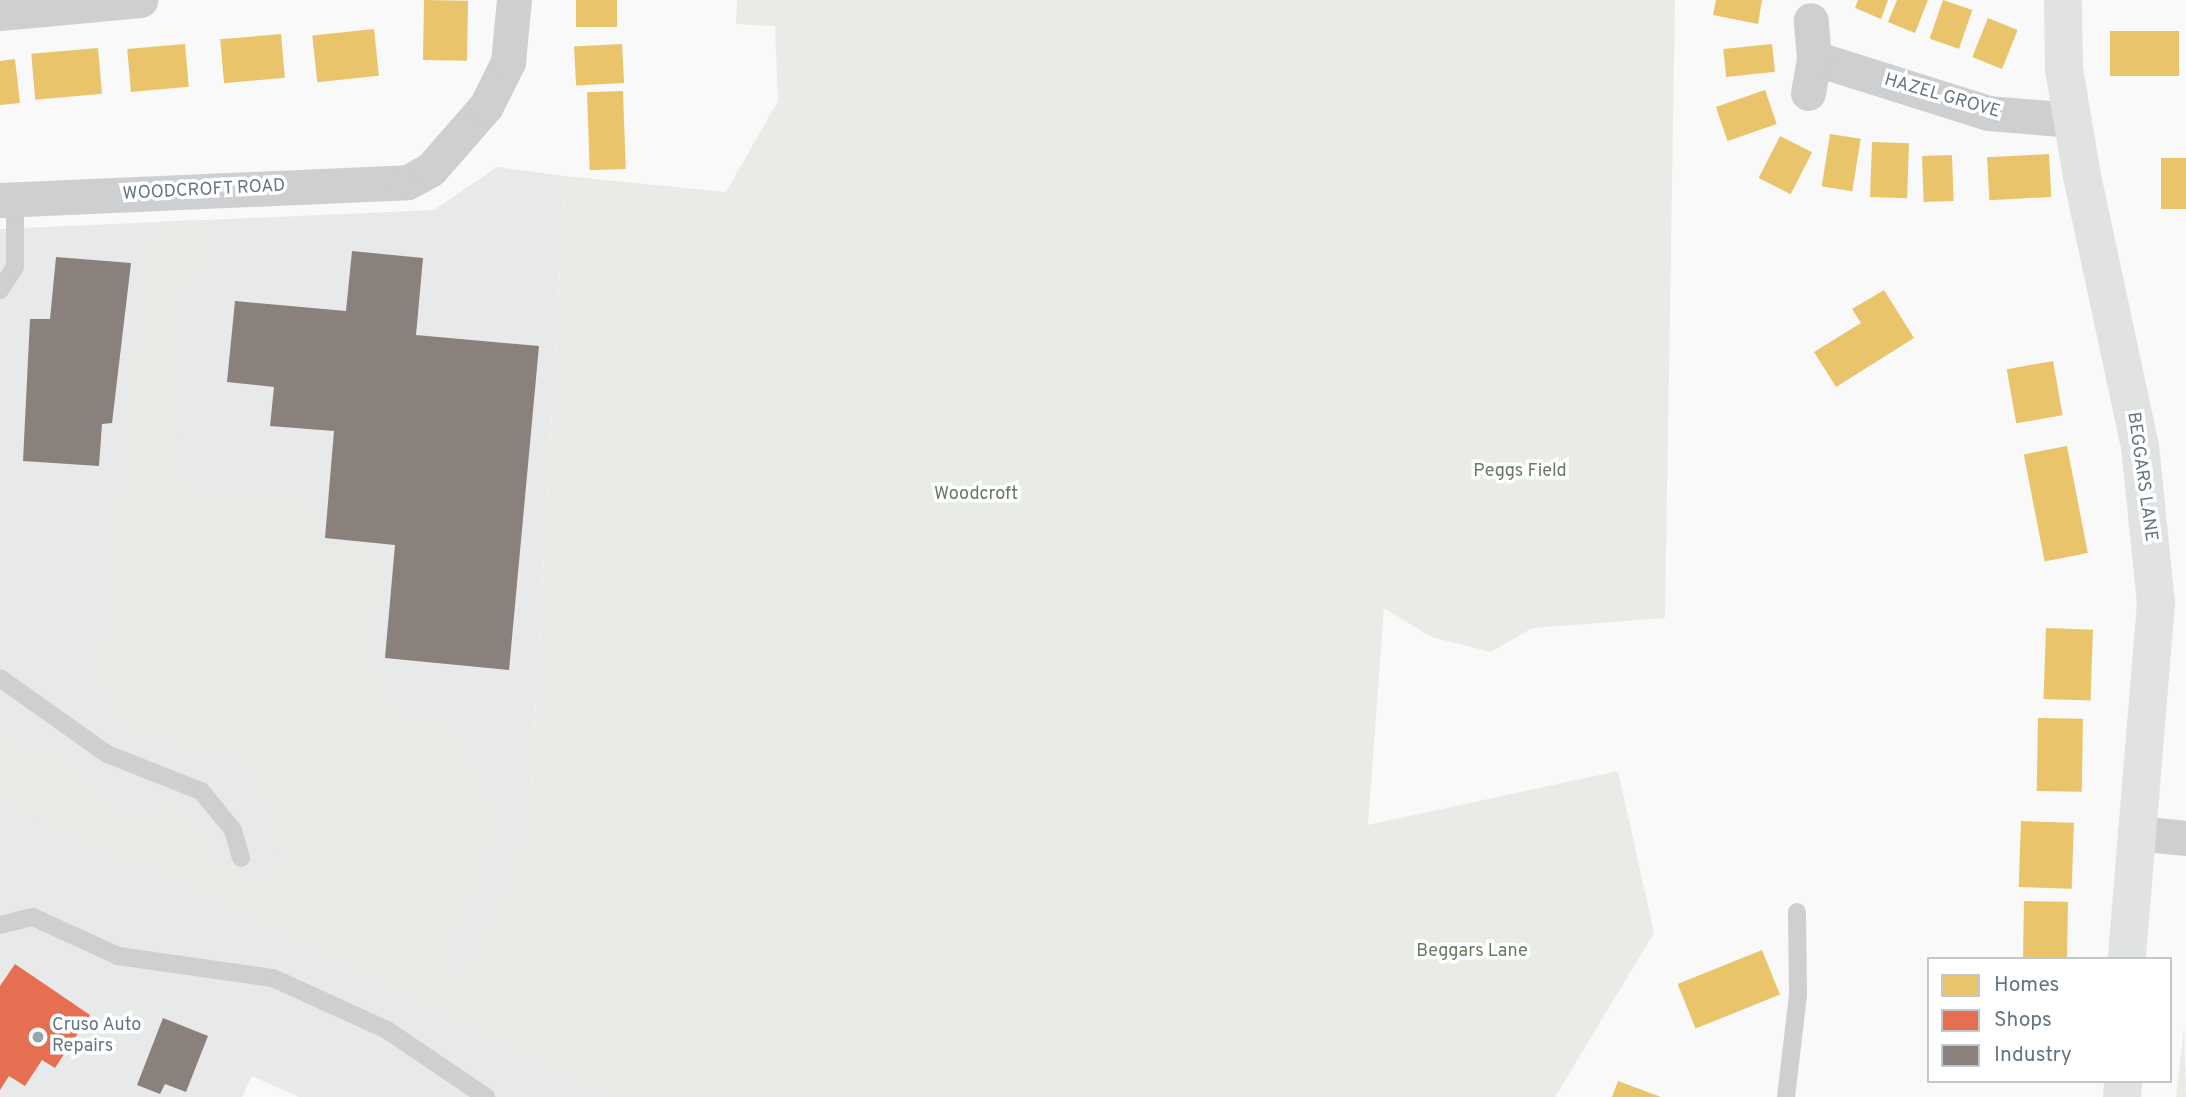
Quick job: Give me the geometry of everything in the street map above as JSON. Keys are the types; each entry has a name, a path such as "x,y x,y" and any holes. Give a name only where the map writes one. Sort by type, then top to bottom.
{"street":[{"path":"0,13 140,0"},
{"name":"WOODCROFT ROAD","path":"7,200 408,182 431,169 486,106 508,62 514,0"},
{"name":"BEGGARS LANE","path":"2063,0 2064,69 2081,176 2140,446 2156,603 2135,833 2127,957"},
{"path":"1808,93 1814,58 1811,20"},
{"name":"HAZEL GROVE","path":"1814,58 1988,113 2074,120"},
{"path":"2135,833 2186,838"}],"lane":[{"path":"0,290 15,267 7,200"},
{"path":"0,678 107,754 201,791 233,830 241,858"},
{"path":"1786,1097 1798,984 1797,912"},
{"path":"0,925 33,916 118,956 273,978 387,1030 486,1097"}],"shaded area":[{"path":"497,167 565,176 529,824 450,1019 608,1097 299,1097 252,1076 242,1097 0,1097 0,229 434,210"}],"green space":[{"path":"737,0 1675,0 1665,618 1532,628 1491,652 1431,637 1384,608 1368,825 1618,771 1654,933 1555,1097 608,1097 0,797 2,739 54,756 88,789 122,810 142,811 168,801 187,813 204,847 222,866 261,878 279,867 280,846 252,771 222,750 148,739 119,720 93,667 117,601 113,525 124,480 123,443 153,222 194,220 206,230 212,249 181,287 175,480 208,501 295,496 310,503 318,548 377,550 384,558 367,662 409,720 443,725 463,744 492,803 491,843 445,957 461,992 529,824 565,176 726,192 778,101 775,26 736,24"},
{"path":"2184,1027 2186,1097 2176,1097"}],"building: Homes":[{"path":"424,0 468,1 467,61 423,60"},
{"path":"576,0 617,0 617,27 576,27"},
{"path":"1716,0 1762,0 1758,24 1713,15"},
{"path":"1858,0 1888,0 1881,19 1855,8"},
{"path":"1897,0 1928,0 1915,33 1888,22"},
{"path":"1943,0 1972,10 1959,49 1930,39"},
{"path":"1988,18 2018,30 2002,69 1972,57"},
{"path":"374,29 379,76 317,82 312,35"},
{"path":"2110,31 2179,31 2179,76 2110,76"},
{"path":"281,34 285,78 224,83 220,39"},
{"path":"185,44 189,87 131,92 127,49"},
{"path":"622,44 624,83 576,85 574,47"},
{"path":"1772,44 1775,72 1726,77 1723,49"},
{"path":"98,48 102,94 35,100 31,54"},
{"path":"15,59 20,103 0,105 0,61"},
{"path":"1765,90 1777,124 1728,141 1716,107"},
{"path":"623,91 626,169 590,170 587,92"},
{"path":"1830,134 1861,139 1852,191 1822,186"},
{"path":"1780,136 1812,152 1791,194 1759,178"},
{"path":"1872,142 1909,143 1907,198 1870,197"},
{"path":"2049,154 2051,197 1989,200 1987,157"},
{"path":"1952,155 1954,201 1924,202 1922,156"},
{"path":"2161,158 2186,158 2186,209 2161,209"},
{"path":"1884,290 1914,338 1836,387 1814,352 1861,323 1852,309"},
{"path":"2053,361 2063,415 2016,423 2007,369"},
{"path":"2067,446 2088,553 2045,561 2024,454"},
{"path":"2046,628 2093,630 2090,701 2044,699"},
{"path":"2038,718 2083,719 2082,792 2037,791"},
{"path":"2021,821 2074,823 2072,889 2019,887"},
{"path":"2024,901 2068,902 2067,957 2023,957"},
{"path":"1762,950 1780,995 1696,1029 1678,984"},
{"path":"1618,1081 1661,1097 1612,1097"}],"building: Shops":[{"name":"Cruso Auto Repairs","path":"15,964 90,1015 55,1068 42,1060 25,1086 9,1076 0,1090 0,986"}],"building: Industry":[{"path":"352,251 423,258 416,335 539,346 509,670 385,658 395,545 325,538 334,431 270,426 274,387 227,382 235,301 346,311"},
{"path":"56,257 131,263 112,423 102,424 99,466 23,461 30,319 50,319"},
{"path":"163,1018 208,1036 186,1092 165,1084 160,1094 137,1085"}],"place":[{"name":"Cruso Auto Repairs","path":"38,1037"}],"park label":[{"name":"Peggs Field","path":"1520,472"},
{"name":"Woodcroft","path":"976,495"},
{"name":"Beggars Lane","path":"1472,952"}]}
